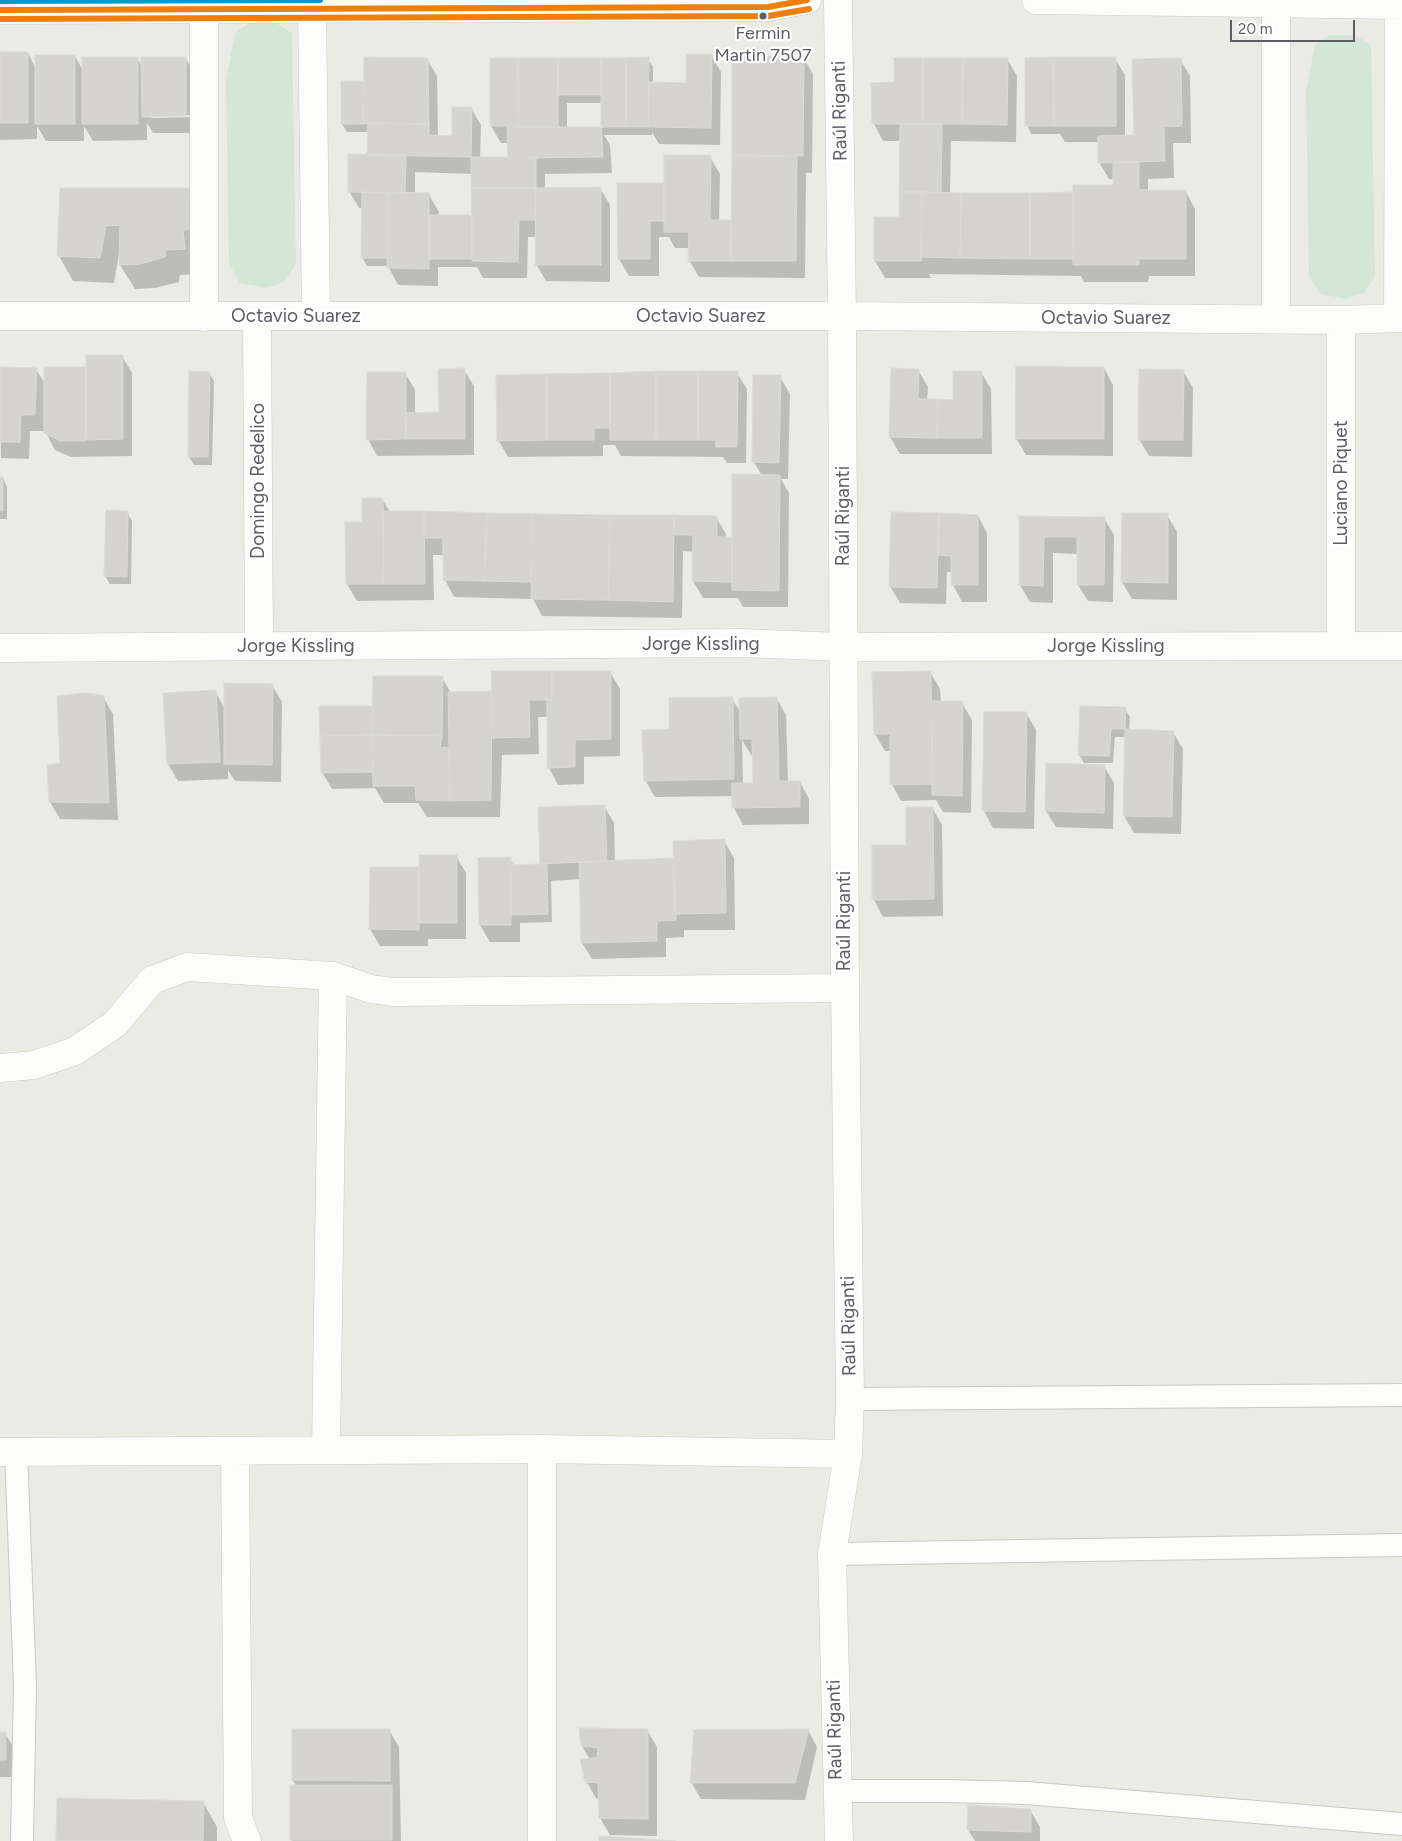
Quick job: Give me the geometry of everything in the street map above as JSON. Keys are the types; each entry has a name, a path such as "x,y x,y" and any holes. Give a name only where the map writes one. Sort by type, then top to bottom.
{"street":[{"path":"0,10 768,7 807,0"},
{"name":"Raúl Riganti","path":"838,0 850,1398 848,1454 832,1554 836,1790 839,1841"},
{"path":"1036,0 1400,5 1400,318"},
{"path":"1276,3 1276,319"},
{"path":"312,8 316,316"},
{"path":"204,10 204,317"},
{"name":"Octavio Suarez","path":"0,316 842,316 1341,320 1400,318"},
{"name":"Domingo Redelico","path":"257,317 259,646"},
{"name":"Luciano Piquet","path":"1341,320 1341,646"},
{"name":"Jorge Kissling","path":"0,648 741,643 843,647 1402,646"},
{"path":"0,1068 34,1065 75,1051 115,1024 152,980 187,967 333,976 371,989 394,992 845,988"},
{"path":"326,1450 333,976"},
{"path":"542,1448 542,1841"},
{"path":"8,1452 542,1448 848,1454"},
{"path":"235,1451 238,1818 247,1841"}],"lane":[{"path":"850,1398 1402,1395"},
{"path":"8,1452 25,1685 22,1841"},
{"path":"832,1554 1402,1545"},
{"path":"836,1790 945,1790 1026,1794 1402,1824"}],"green space":[{"path":"249,23 276,23 292,33 296,264 284,282 267,288 240,283 229,264 226,80 235,33"},
{"path":"1329,35 1355,35 1371,45 1375,276 1364,293 1346,299 1320,294 1309,276 1306,91 1315,45"}],"building":[{"path":"0,52 28,52 28,123 0,123"},
{"path":"686,54 712,54 711,128 648,127 649,82 686,83"},
{"path":"35,55 75,55 75,124 35,124"},
{"path":"732,56 804,56 803,156 732,155"},
{"path":"82,57 138,57 138,124 82,124"},
{"path":"141,57 186,57 186,116 142,117"},
{"path":"364,57 428,58 429,124 363,124"},
{"path":"649,57 648,127 626,127 626,58"},
{"path":"1053,57 1054,126 1025,126 1025,58"},
{"path":"1053,57 1116,57 1116,126 1054,126"},
{"path":"490,58 518,58 519,126 490,126"},
{"path":"518,58 558,58 558,127 518,127"},
{"path":"558,58 601,58 601,95 558,95"},
{"path":"601,58 626,58 626,127 601,127"},
{"path":"894,58 923,58 923,124 872,124 871,83 894,82"},
{"path":"923,58 963,58 962,124 923,124"},
{"path":"963,58 1008,58 1007,125 962,124"},
{"path":"1181,58 1182,126 1164,127 1165,161 1098,163 1098,136 1134,135 1132,59"},
{"path":"341,81 364,81 363,124 341,124"},
{"path":"452,107 472,107 471,157 367,155 368,123 429,124 429,135 452,136"},
{"path":"900,124 942,124 941,192 899,192"},
{"path":"507,127 601,127 603,157 508,158"},
{"path":"348,154 406,155 405,193 348,192"},
{"path":"664,155 711,155 710,220 731,220 731,261 688,261 689,232 664,232"},
{"path":"732,155 797,157 796,261 731,261"},
{"path":"471,157 536,157 536,188 471,188"},
{"path":"1139,162 1139,265 1073,265 1073,185 1113,185 1113,163"},
{"path":"617,183 664,183 664,221 650,221 650,259 618,259"},
{"path":"601,187 601,265 535,265 536,188"},
{"path":"60,188 189,188 191,229 183,230 185,249 166,250 165,257 140,264 119,265 120,225 106,226 100,258 57,256"},
{"path":"471,188 536,188 535,220 519,220 518,262 472,261"},
{"path":"1140,190 1186,190 1186,259 1140,259"},
{"path":"362,192 388,192 388,258 361,258"},
{"path":"388,192 429,193 429,269 387,268"},
{"path":"899,192 922,192 922,261 874,261 874,217 899,217"},
{"path":"922,192 961,193 960,258 921,257"},
{"path":"1073,192 1074,259 1030,259 1030,193"},
{"path":"961,193 1030,193 1030,259 960,258"},
{"path":"429,215 472,215 472,259 429,259"},
{"path":"86,355 123,355 123,439 86,440"},
{"path":"1016,366 1104,367 1104,439 1015,439"},
{"path":"0,367 37,368 35,415 21,415 20,442 0,442"},
{"path":"44,367 86,367 86,441 61,441 44,433"},
{"path":"465,368 465,439 406,439 405,413 439,412 438,369"},
{"path":"891,368 919,369 918,399 938,399 937,438 889,437"},
{"path":"1139,369 1184,370 1183,440 1138,440"},
{"path":"189,371 210,372 208,457 188,457"},
{"path":"656,371 698,371 698,440 656,440"},
{"path":"656,371 656,440 610,440 610,373"},
{"path":"698,371 738,371 737,447 716,447 716,440 698,440"},
{"path":"953,371 982,371 982,438 937,438 938,399 953,400"},
{"path":"367,372 406,372 406,439 366,440"},
{"path":"610,373 610,428 594,428 594,440 547,440 547,374"},
{"path":"547,374 547,440 497,441 496,375"},
{"path":"753,375 781,375 779,463 752,462"},
{"path":"732,474 780,475 779,591 732,590"},
{"path":"0,477 3,477 3,511 0,511"},
{"path":"362,498 383,498 384,584 346,584 345,522 362,522"},
{"path":"106,510 128,511 127,577 104,576"},
{"path":"383,511 424,511 425,584 384,584"},
{"path":"424,511 487,513 484,581 443,580 443,538 424,538"},
{"path":"891,512 939,513 937,588 889,587"},
{"path":"487,513 532,514 531,582 484,581"},
{"path":"939,513 978,515 978,585 951,585 951,556 938,555"},
{"path":"1122,513 1168,513 1168,583 1121,582"},
{"path":"532,514 610,515 608,600 531,599"},
{"path":"610,515 674,515 673,602 608,600"},
{"path":"674,515 717,516 717,537 732,537 732,582 692,581 693,535 674,535"},
{"path":"1019,516 1105,517 1104,585 1077,585 1077,537 1044,537 1043,586 1019,585"},
{"path":"491,671 552,671 552,700 529,700 530,737 493,738"},
{"path":"552,671 611,671 611,739 575,740 575,767 547,768 547,700 552,700"},
{"path":"931,671 932,784 890,785 890,734 874,734 872,672"},
{"path":"373,676 443,676 442,736 372,735"},
{"path":"224,683 273,684 272,765 224,764"},
{"path":"216,690 220,762 167,764 163,693"},
{"path":"492,691 491,800 450,801 448,692"},
{"path":"84,693 104,695 109,803 49,802 47,765 60,763 57,696"},
{"path":"733,697 734,779 644,781 642,730 669,729 669,698"},
{"path":"777,697 779,781 800,781 800,807 732,808 732,783 753,783 752,739 740,739 739,698"},
{"path":"933,701 963,701 962,796 932,795"},
{"path":"319,706 373,706 372,735 320,736"},
{"path":"1080,706 1126,707 1125,729 1111,729 1109,756 1078,755"},
{"path":"984,712 1027,712 1025,812 982,811"},
{"path":"1125,729 1174,731 1172,817 1123,816"},
{"path":"372,735 373,772 321,773 320,736"},
{"path":"372,735 442,736 440,748 449,747 450,801 416,800 415,786 373,786"},
{"path":"1046,763 1105,765 1104,813 1045,811"},
{"path":"605,805 607,861 540,864 538,807"},
{"path":"906,807 933,807 934,899 872,900 872,845 906,845"},
{"path":"725,839 726,913 675,914 673,841"},
{"path":"419,855 457,855 457,923 419,923"},
{"path":"511,857 511,925 479,925 478,858"},
{"path":"673,858 676,920 657,921 657,941 581,943 579,862"},
{"path":"547,864 548,914 511,915 510,865"},
{"path":"370,867 419,867 419,930 369,929"},
{"path":"579,1728 648,1729 648,1819 599,1818 598,1783 585,1782 580,1759 597,1758 598,1748 581,1746"},
{"path":"292,1729 390,1729 390,1781 292,1780"},
{"path":"809,1729 795,1783 690,1783 694,1730"},
{"path":"0,1732 6,1732 6,1760 0,1760"},
{"path":"290,1785 392,1785 392,1840 290,1840"},
{"path":"57,1798 204,1801 203,1841 56,1841"},
{"path":"968,1805 1031,1809 1031,1832 967,1830"},
{"path":"599,1836 676,1841 599,1841"}],"transit line":[{"path":"0,1 320,0"},
{"path":"0,10 768,7 807,0"},
{"path":"0,19 768,16 809,9"}],"place":[{"name":"Fermin Martin 7507","path":"763,16"}]}
